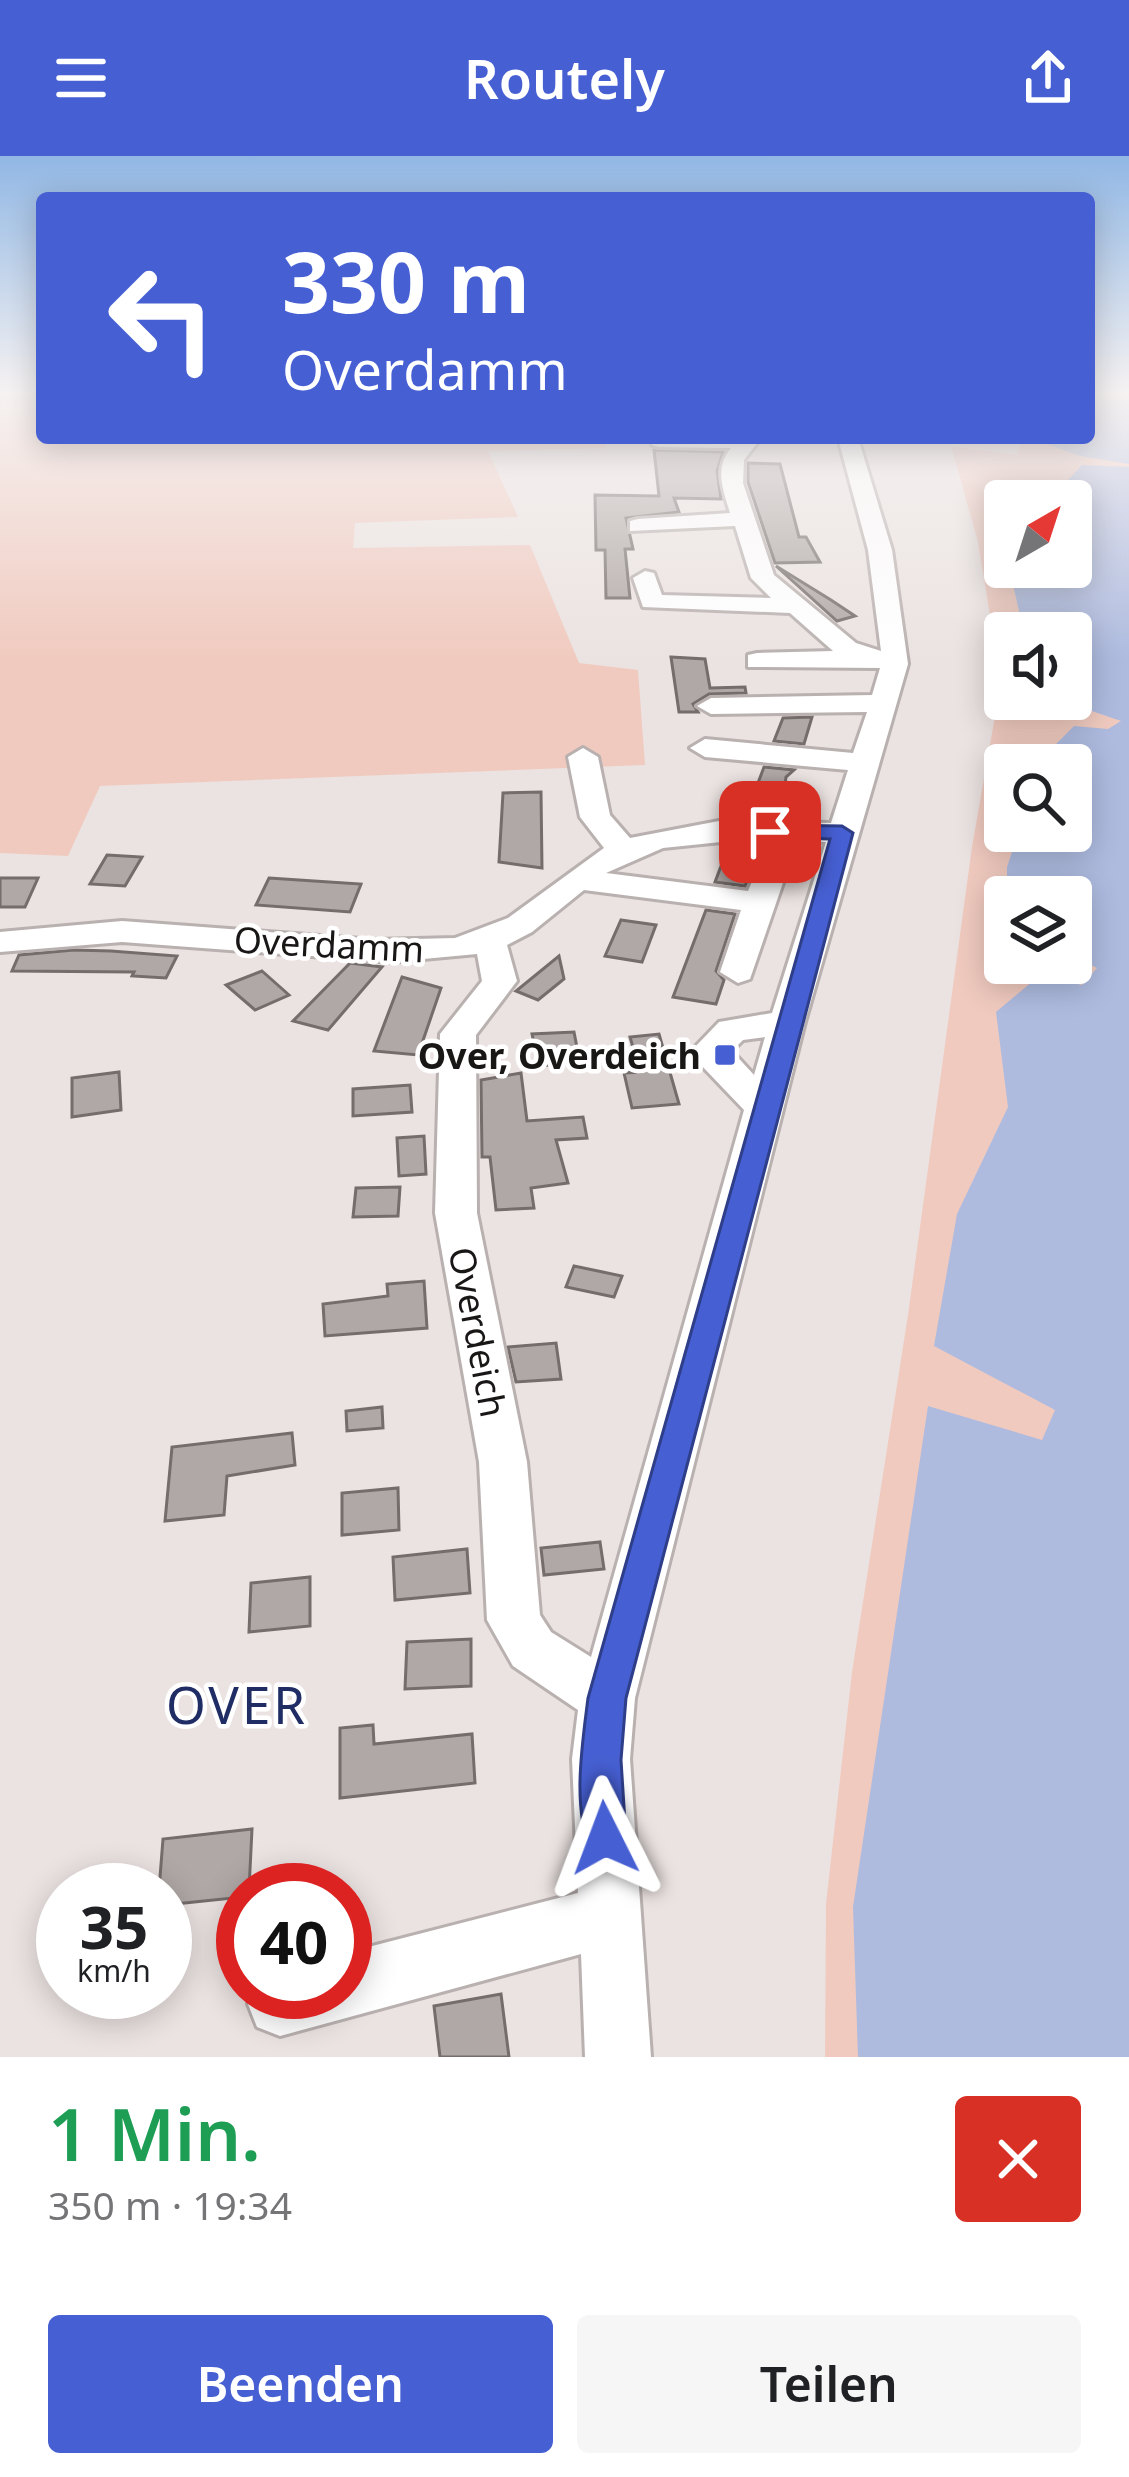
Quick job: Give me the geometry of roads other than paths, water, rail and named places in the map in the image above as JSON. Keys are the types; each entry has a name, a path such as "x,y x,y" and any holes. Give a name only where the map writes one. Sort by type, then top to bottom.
{"street":[{"path":"732,483 763,578 848,649 882,661"},
{"path":"618,2057 601,1760 607,1698 787,1022 883,703 882,661 894,630 863,483"},
{"path":"638,526 743,519"},
{"path":"645,578 652,602 796,605"},
{"path":"757,661 882,661"},
{"path":"711,706 883,703"},
{"path":"704,748 864,763"},
{"path":"583,757 595,817 622,850"},
{"name":"Overdamm","path":"0,942 109,932 422,952 488,941 532,920 578,879 622,850 693,834 842,833"},
{"path":"578,879 765,889 738,972"},
{"name":"Overdeich","path":"488,941 504,970 502,984 458,1034 456,1213 503,1462 514,1620 532,1649 607,1698"},
{"path":"765,1108 714,1057 713,1048 732,1030 787,1022"},
{"path":"372,1978 610,1916"}],"water":[{"path":"1092,483 1129,483 1129,2057 858,2057 853,1907 928,1406 1042,1440 1055,1410 934,1346 957,1214 1008,1107 996,1012 1029,984 1092,984 1097,968 1092,966 1092,876 1007,876 1007,867 1012,852 1092,852 1092,744 1056,744 1074,726 1108,729 1121,721 1092,711 1092,612 1019,612 1014,588 1092,588"}],"place":[{"name":"Over, Overdeich","path":"725,1055"}],"district":[{"name":"OVER","path":"237,1704"}]}
